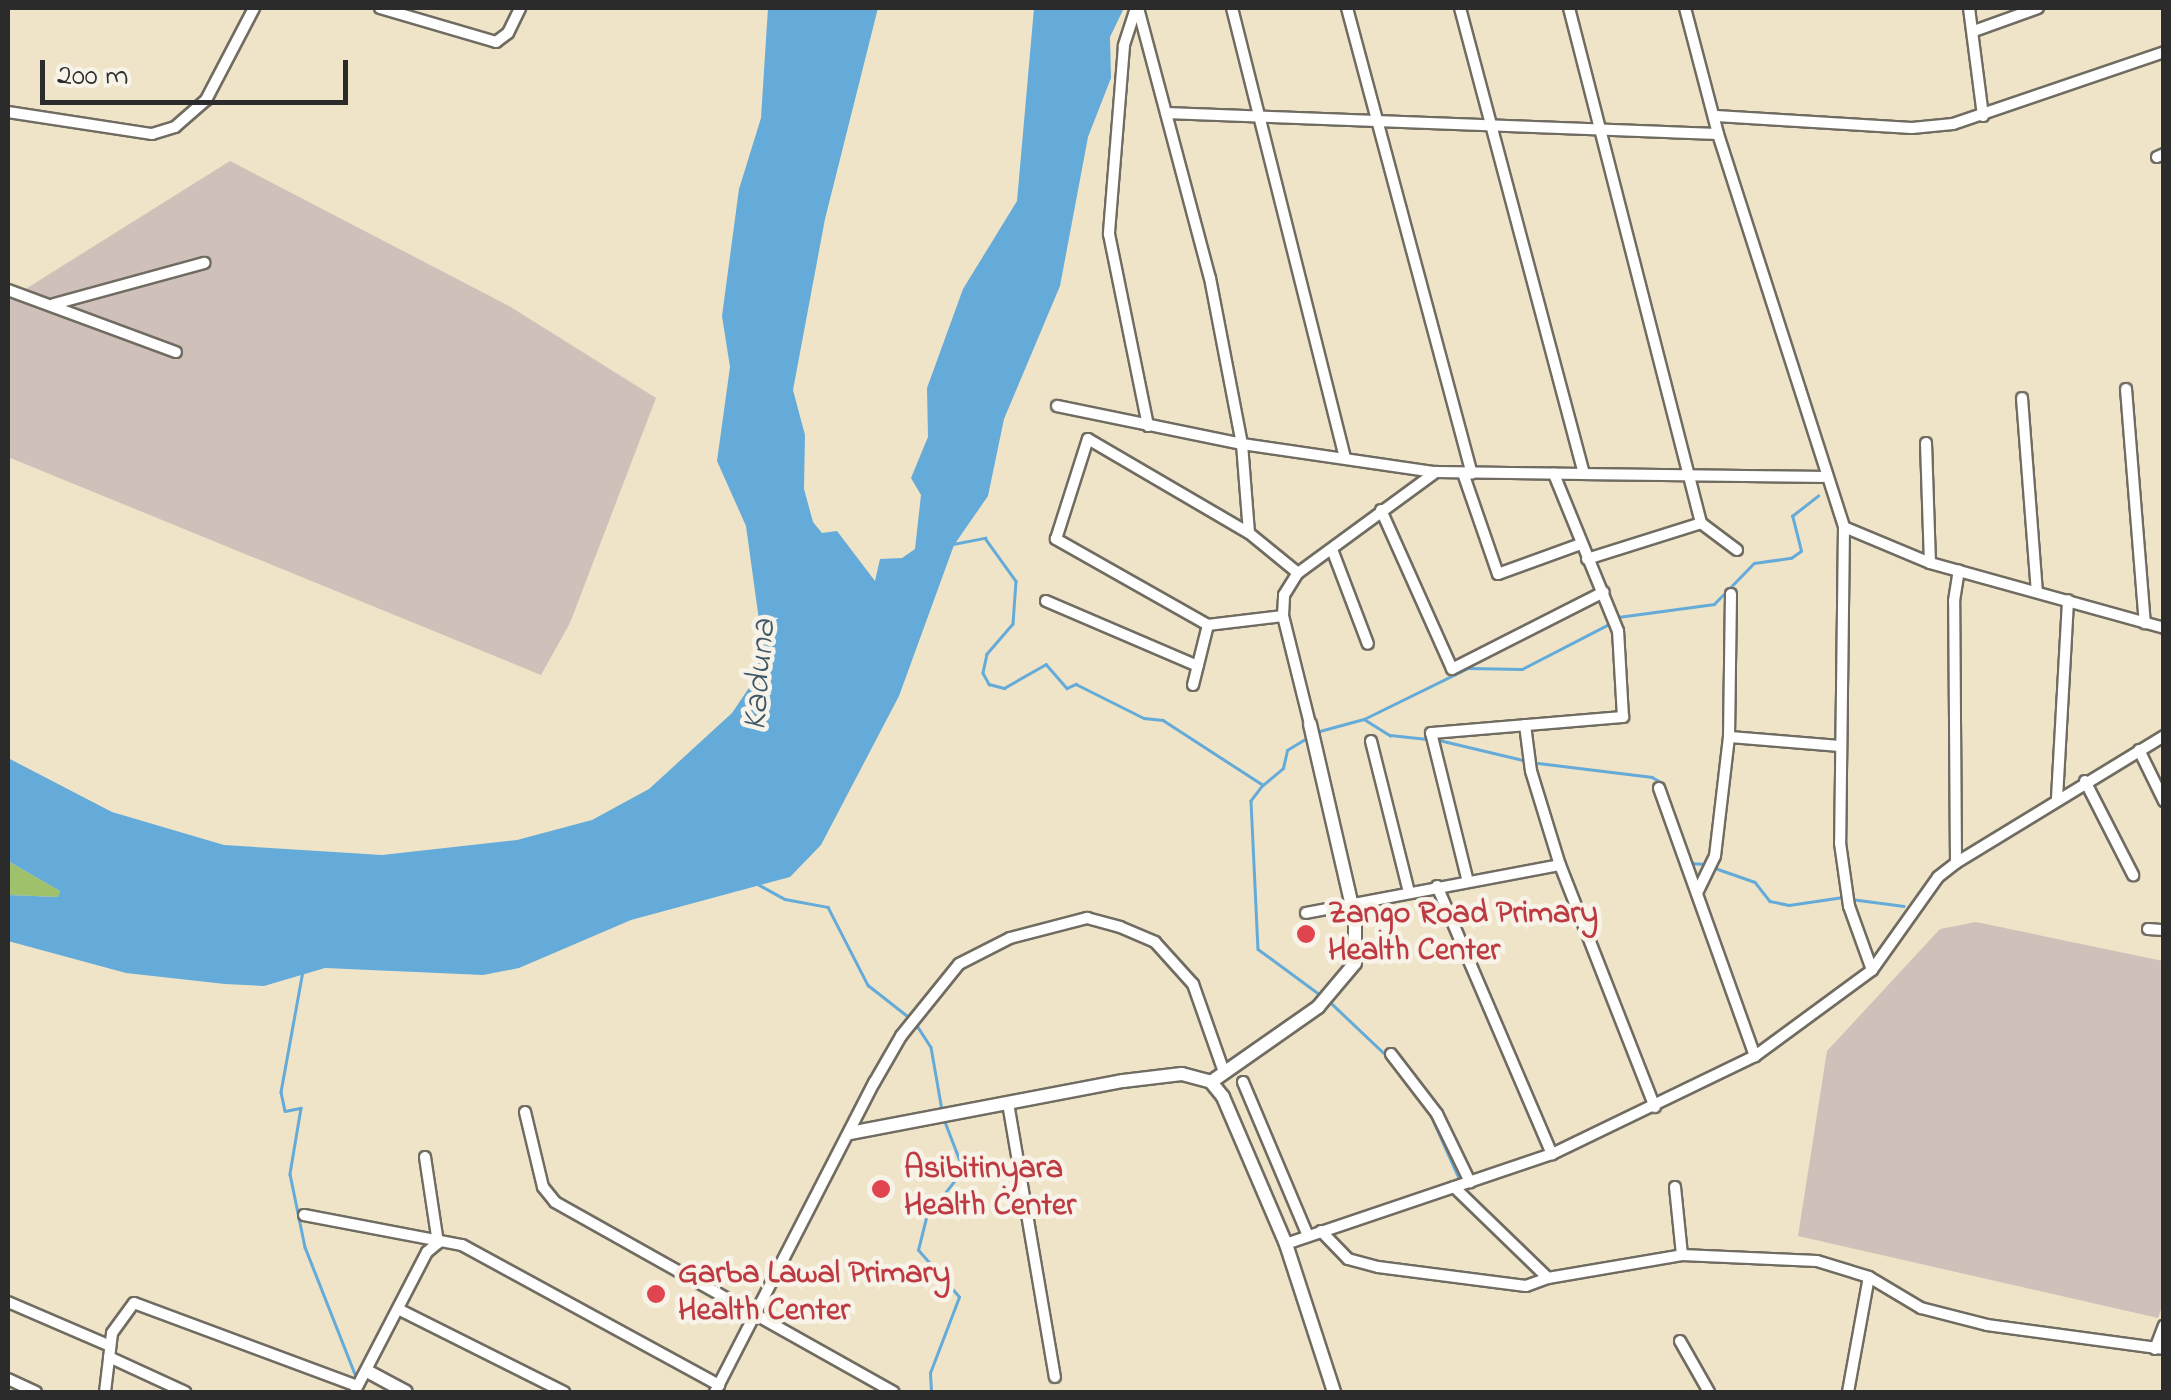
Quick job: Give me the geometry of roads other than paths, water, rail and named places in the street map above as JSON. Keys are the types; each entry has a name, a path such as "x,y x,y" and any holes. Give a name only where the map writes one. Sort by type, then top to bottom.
{"street":[{"path":"8,112 152,134 176,128 206,100 254,8"},
{"path":"380,8 496,42 508,34 520,8"},
{"path":"1137,8 1210,278 1242,444 1250,533"},
{"path":"1137,8 1124,46 1109,234 1148,426"},
{"path":"1232,8 1346,456"},
{"path":"1347,8 1498,574 1581,544"},
{"path":"1460,8 1584,474"},
{"path":"1569,8 1696,479 1702,522 1737,550"},
{"path":"1685,8 1718,134 1824,477 1844,527 1838,746 1846,890 1872,970"},
{"path":"1969,8 1983,116"},
{"path":"1974,30 2038,8"},
{"path":"1716,116 1912,128 1983,116 2164,52"},
{"path":"1166,113 1718,134"},
{"path":"53,304 204,262"},
{"path":"8,290 176,352"},
{"path":"2126,389 2146,623"},
{"path":"2022,398 2036,591"},
{"path":"1057,406 1242,444 1436,472 1696,479 1824,477"},
{"path":"1282,616 1208,625 1056,539 1088,439 1250,533 1298,573"},
{"path":"1926,442 1930,564"},
{"path":"1211,1082 1318,1007 1355,963 1351,906 1317,750 1282,616 1284,595 1298,573 1332,552 1381,510 1436,472"},
{"path":"1467,878 1432,733 1623,717 1618,631 1554,474"},
{"path":"1381,510 1452,668 1604,592"},
{"path":"1587,559 1702,522"},
{"path":"1844,527 1930,564 2164,628"},
{"path":"1332,552 1368,644"},
{"path":"1956,863 1959,570"},
{"path":"1697,893 1715,856 1729,737 1731,594"},
{"path":"2056,798 2068,600"},
{"path":"1046,601 1198,666"},
{"path":"1192,684 1208,625"},
{"path":"1526,725 1531,770 1560,865 1655,1106"},
{"path":"1286,1244 1552,1154 1754,1056 1872,970 1938,877 2056,798 2164,736"},
{"path":"1729,737 1838,746"},
{"path":"1371,741 1409,892"},
{"path":"2139,750 2164,801"},
{"path":"2085,782 2133,875"},
{"path":"1659,788 1754,1056"},
{"path":"1306,912 1351,906 1467,878 1560,865"},
{"path":"1437,886 1552,1154"},
{"path":"304,1215 462,1245 717,1389 902,1036 959,964 1010,938 1087,918 1155,942 1193,984 1224,1072"},
{"path":"2148,928 2164,930"},
{"path":"1391,1054 1437,1114 1470,1182"},
{"path":"850,1133 1182,1074 1211,1082 1223,1097 1286,1244 1334,1392"},
{"path":"1244,1082 1308,1236"},
{"path":"1008,1102 1055,1377"},
{"path":"525,1112 543,1187 555,1202 893,1392"},
{"path":"105,1392 109,1352 134,1303 356,1389 438,1243 425,1157"},
{"path":"1454,1187 1548,1278"},
{"path":"1675,1187 1682,1255"},
{"path":"1321,1231 1348,1258 1378,1267 1526,1286 1548,1278 1682,1255 1816,1261 1868,1277 1896,1297 1954,1316 2159,1349 2164,1326"},
{"path":"1848,1392 1868,1277"},
{"path":"8,1302 185,1392"},
{"path":"398,1309 564,1392"},
{"path":"1680,1341 1710,1392"},
{"path":"367,1371 406,1392"},
{"path":"8,1379 36,1392"}],"water":[{"name":"Kaduna","path":"768,8 878,8 825,219 793,390 805,435 804,489 813,522 822,533 837,531 875,581 880,559 902,558 915,549 921,495 911,478 928,437 927,388 963,289 1017,201 1034,8 1124,8 1110,37 1111,78 1088,137 1060,286 1004,419 988,496 954,545 899,696 821,845 790,877 631,920 519,968 483,975 325,968 264,986 225,984 126,973 8,941 8,895 58,897 60,891 8,861 8,758 112,812 224,845 382,855 517,840 592,820 649,789 732,713 755,679 762,642 746,526 717,461 730,367 722,316 739,189 761,118"}],"waterway":[{"path":"1618,617 1714,604 1754,563 1791,558 1801,551 1792,516 1818,496"},
{"path":"953,544 985,538 1016,581 1013,624 987,654 983,673 989,684 1004,688 1046,664 1067,688 1076,684 1144,718 1163,720 1263,785 1283,768 1287,750 1309,737"},
{"path":"1316,732 1364,719 1468,668 1522,669 1611,623"},
{"path":"1364,719 1390,735 1427,739"},
{"path":"1439,740 1523,760"},
{"path":"1538,763 1652,777 1663,783 1675,818"},
{"path":"1263,785 1251,801 1258,949 1323,997"},
{"path":"1689,863 1706,864"},
{"path":"1715,868 1755,882 1770,901 1789,905 1844,897"},
{"path":"754,882 785,899 828,907 868,985 910,1018"},
{"path":"1851,899 1904,906"},
{"path":"303,971 281,1092 285,1111 301,1108 290,1174 305,1247 357,1379"},
{"path":"1329,1001 1388,1057"},
{"path":"916,1024 931,1047 942,1110"},
{"path":"1429,1111 1459,1178"},
{"path":"931,1392 930,1373 959,1297 918,1250 926,1217 963,1170 945,1123"}],"place":[{"name":"Zango Road Primary Health Center","path":"1306,934"},
{"name":"Asibitinyara Health Center","path":"881,1189"},
{"name":"Garba Lawal Primary Health Center","path":"656,1294"}]}
